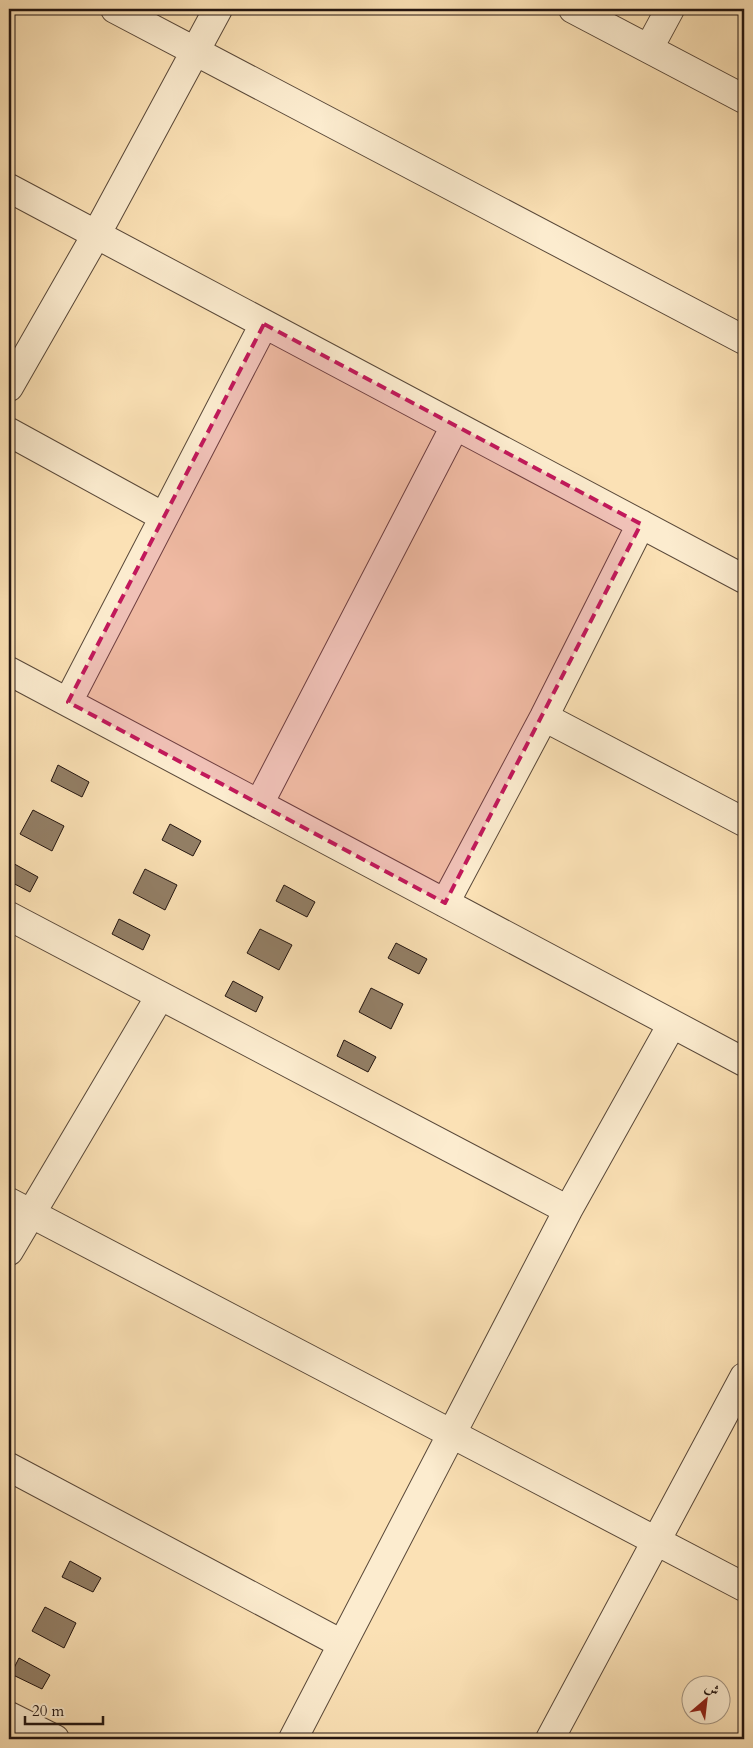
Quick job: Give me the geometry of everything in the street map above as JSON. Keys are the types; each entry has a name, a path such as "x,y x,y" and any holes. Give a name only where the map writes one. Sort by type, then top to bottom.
{"street":[{"path":"115,9 744,340"},
{"path":"9,387 96,235 218,9"},
{"path":"574,9 744,99"},
{"path":"648,48 670,9"},
{"path":"9,188 744,579"},
{"path":"68,702 264,324"},
{"path":"259,804 456,426"},
{"path":"9,432 164,517"},
{"path":"445,903 544,716 641,524"},
{"path":"9,671 744,1062"},
{"path":"544,716 744,822"},
{"path":"9,916 568,1210"},
{"path":"9,1251 20,1208 160,996"},
{"path":"292,1739 568,1210 672,1024"},
{"path":"20,1208 744,1586"},
{"path":"550,1739 744,1376"},
{"path":"9,1467 342,1644"},
{"path":"9,1716 55,1739"}],"highlighted area":[{"path":"264,324 641,524 445,903 68,702"}],"building":[{"path":"58,765 89,782 82,797 51,781"},
{"path":"33,810 64,826 52,851 20,834"},
{"path":"170,824 201,841 193,856 162,840"},
{"path":"9,861 38,877 30,892 9,881"},
{"path":"145,869 177,885 165,910 133,893"},
{"path":"284,885 315,902 307,917 276,901"},
{"path":"119,919 150,935 143,950 112,934"},
{"path":"260,929 292,945 279,970 247,953"},
{"path":"396,943 427,959 419,974 388,958"},
{"path":"233,981 263,997 256,1012 225,996"},
{"path":"371,988 403,1004 391,1029 359,1012"},
{"path":"344,1040 376,1057 368,1072 337,1056"},
{"path":"70,1561 101,1578 93,1592 62,1577"},
{"path":"45,1607 76,1623 64,1648 32,1631"},
{"path":"19,1658 50,1675 42,1689 11,1674"}]}
